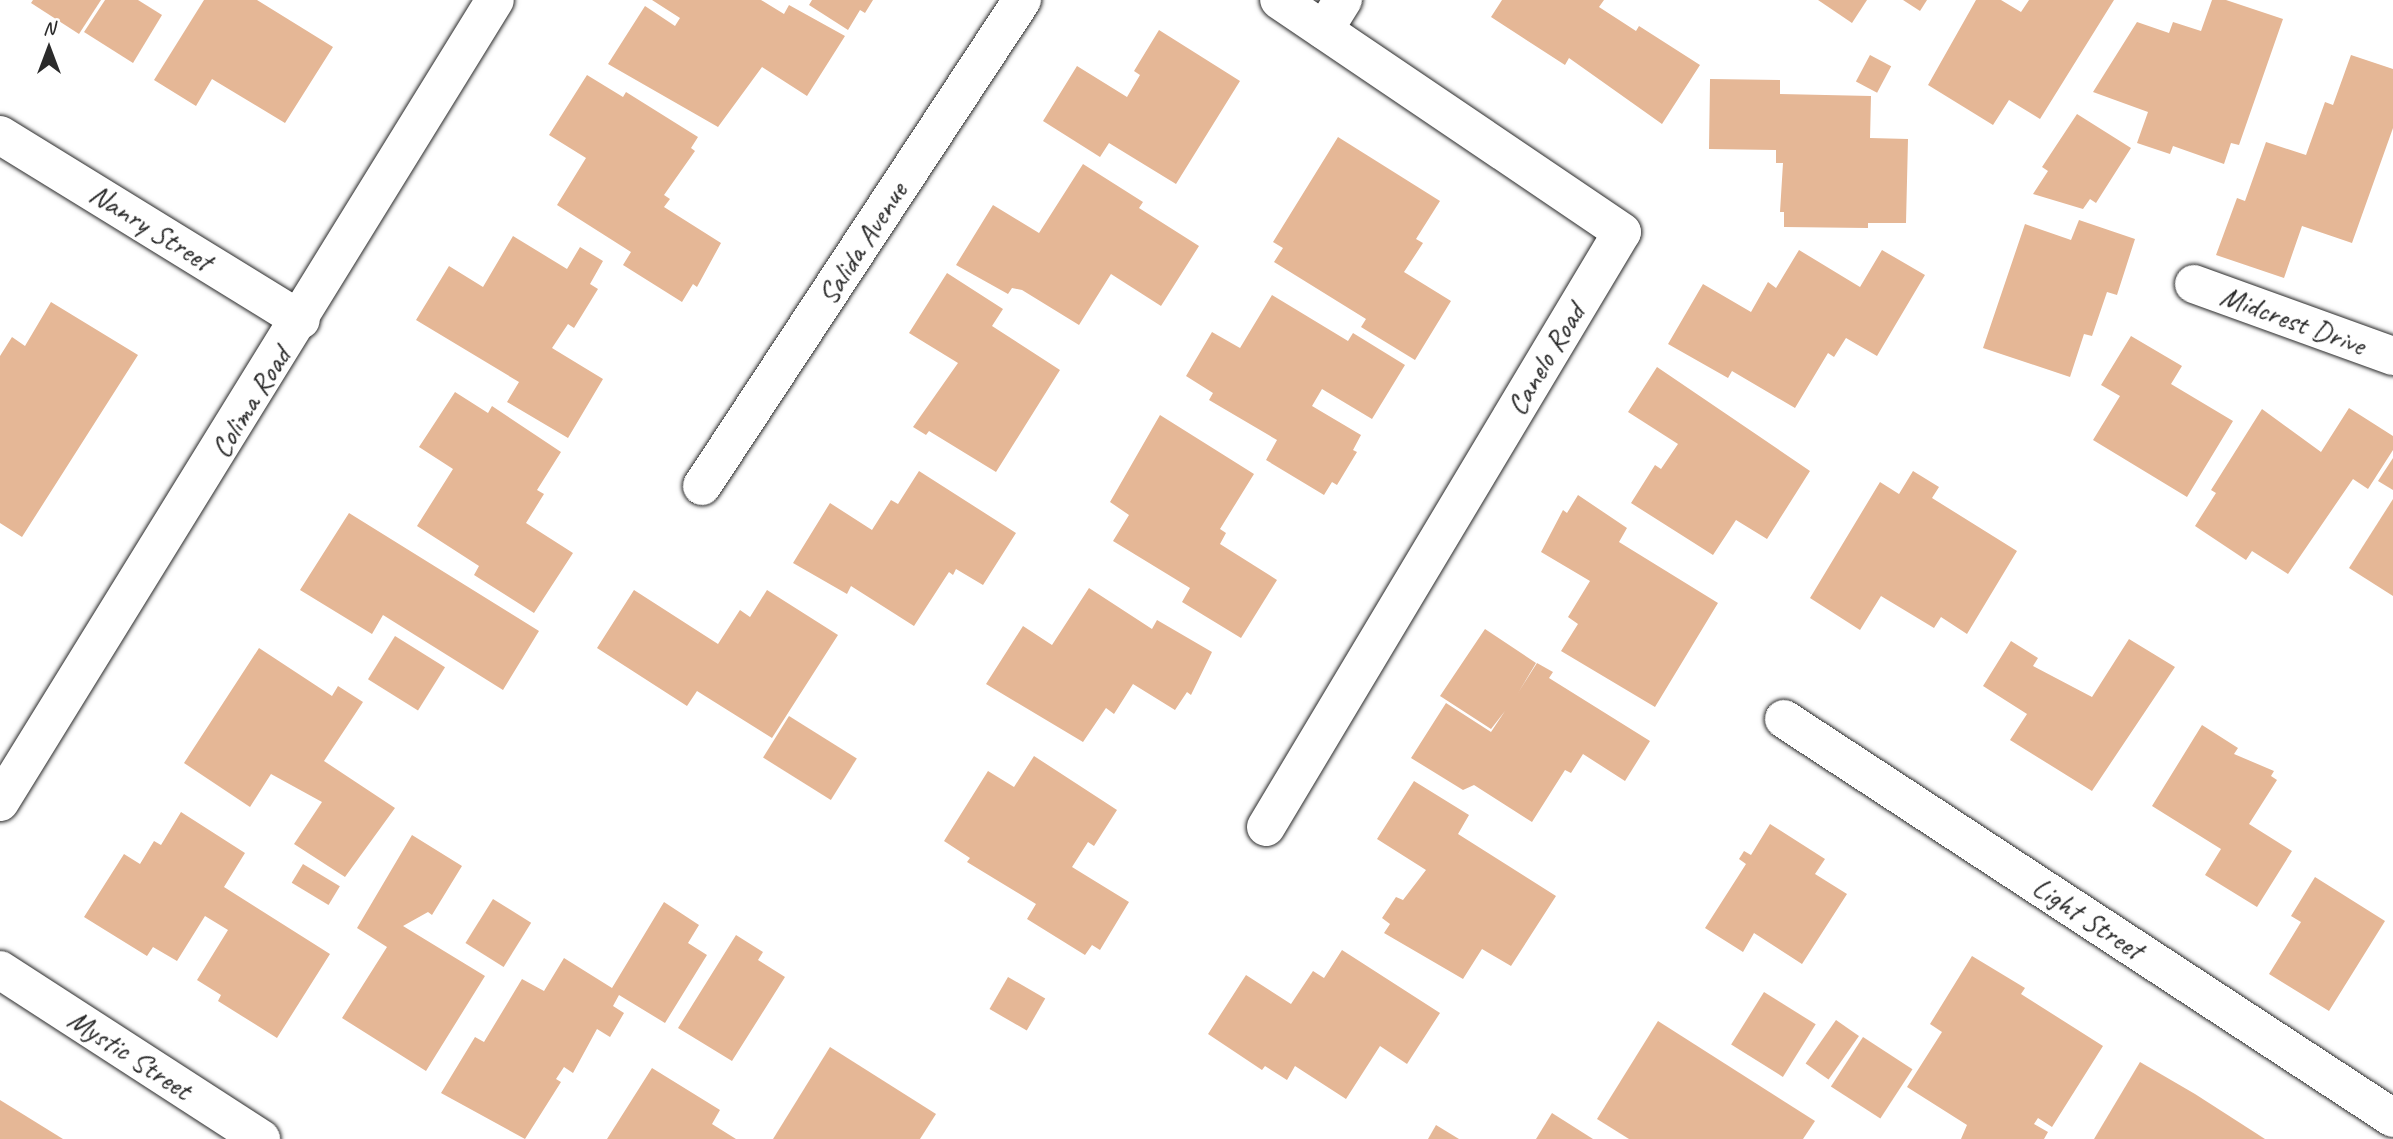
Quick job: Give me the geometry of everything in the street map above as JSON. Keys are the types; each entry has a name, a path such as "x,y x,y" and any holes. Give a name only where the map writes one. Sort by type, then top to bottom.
{"street":[{"name":"Colima Road","path":"0,802 301,320 495,0"},
{"name":"Salida Avenue","path":"702,486 1021,0"},
{"path":"1279,0 1333,15"},
{"name":"Canelo Road","path":"1266,827 1622,232 1333,15"},
{"name":"Nanry Street","path":"0,135 301,320"},
{"name":"Midcrest Drive","path":"2194,284 2393,356"},
{"name":"Light Street","path":"1784,719 2393,1118"},
{"name":"Mystic Street","path":"0,970 261,1139"}],"building":[{"path":"33,0 101,0 79,34 31,3"},
{"path":"105,0 138,0 162,15 133,63 84,32"},
{"path":"204,0 257,0 333,47 285,123 212,79 196,106 154,80"},
{"path":"652,0 761,0 784,14 789,5 845,36 807,96 762,67 718,127 608,64 645,6 675,26 680,18"},
{"path":"812,0 873,0 865,13 860,10 848,30 809,5"},
{"path":"1502,0 1604,0 1599,7 1636,31 1639,26 1700,65 1662,124 1569,58 1565,65 1491,17"},
{"path":"1818,0 1867,0 1852,23"},
{"path":"1903,0 1927,0 1920,11"},
{"path":"1976,0 2001,0 2021,12 2029,0 2114,0 2040,119 2009,100 1993,125 1928,85"},
{"path":"2212,0 2226,0 2283,19 2239,145 2231,143 2224,164 2173,146 2170,154 2137,143 2148,112 2093,92 2137,22 2169,33 2173,22 2201,31"},
{"path":"1159,30 1240,81 1176,184 1109,143 1100,157 1043,121 1077,66 1127,97 1140,75 1134,71"},
{"path":"1870,55 1891,66 1877,93 1856,81"},
{"path":"2351,55 2393,69 2393,128 2352,243 2302,226 2284,278 2216,255 2237,198 2245,201 2266,142 2306,155 2325,102 2333,105"},
{"path":"587,75 623,97 626,92 698,137 691,148 695,151 664,195 670,199 664,207 721,243 697,287 693,284 682,302 623,265 631,252 557,205 586,158 549,135"},
{"path":"1710,79 1780,80 1780,94 1871,96 1870,138 1908,139 1906,223 1868,223 1868,228 1784,227 1784,212 1780,212 1783,163 1776,163 1776,150 1709,149"},
{"path":"2077,114 2131,148 2096,203 2090,199 2083,209 2033,194 2048,171 2042,167"},
{"path":"1338,137 1440,201 1416,239 1423,243 1404,272 1451,301 1415,360 1361,327 1366,319 1274,262 1283,248 1273,242"},
{"path":"1083,164 1143,202 1139,208 1199,246 1161,306 1111,274 1079,325 1022,290 1012,288 1008,294 956,265 993,205 1039,233"},
{"path":"2079,220 2135,239 2117,295 2107,292 2092,336 2084,334 2070,377 1983,348 2025,224 2071,240"},
{"path":"513,236 567,269 580,247 603,261 590,284 598,289 574,328 568,324 552,348 603,379 568,438 507,402 519,382 416,320 449,266 483,287"},
{"path":"1799,250 1860,287 1882,250 1925,275 1877,356 1846,338 1834,357 1828,353 1795,408 1732,371 1728,378 1668,344 1703,284 1751,312 1768,282 1776,288"},
{"path":"947,273 1003,309 992,326 1060,370 996,472 929,431 926,435 913,427 958,363 909,333"},
{"path":"1272,295 1348,341 1353,333 1405,365 1372,419 1322,389 1312,406 1361,435 1353,450 1357,452 1337,485 1332,482 1324,495 1266,460 1277,440 1209,400 1213,393 1186,376 1212,332 1240,348"},
{"path":"51,302 138,355 22,537 0,523 0,356 12,337 25,346"},
{"path":"2131,336 2182,366 2171,384 2233,421 2187,497 2093,440 2120,396 2101,385"},
{"path":"1657,367 1810,471 1767,539 1736,520 1713,555 1631,503 1655,465 1661,469 1678,444 1628,412"},
{"path":"455,392 488,413 492,406 561,452 537,490 544,494 526,523 573,553 534,613 474,575 479,566 417,526 453,469 419,447"},
{"path":"2349,408 2393,436 2393,450 2368,489 2353,479 2288,574 2252,551 2246,560 2195,526 2216,493 2211,490 2262,409 2321,452"},
{"path":"1160,415 1254,474 1220,529 1226,533 1220,544 1277,580 1241,638 1182,602 1190,588 1113,541 1129,515 1110,502"},
{"path":"2393,458 2393,490 2378,481"},
{"path":"919,471 1016,533 983,585 956,569 953,575 949,572 914,626 851,586 847,594 793,563 830,503 872,530 891,500 898,504"},
{"path":"1913,471 1939,487 1932,498 2017,551 1967,634 1941,617 1934,628 1881,596 1860,630 1810,598 1880,482 1899,494"},
{"path":"1578,495 1627,528 1619,542 1718,603 1655,707 1561,651 1578,624 1568,617 1590,581 1541,552 1563,510 1567,513"},
{"path":"2393,499 2393,596 2349,568"},
{"path":"349,513 539,631 503,690 383,615 372,634 300,590"},
{"path":"1089,588 1152,629 1157,620 1212,652 1191,695 1187,692 1175,710 1133,684 1114,714 1106,708 1083,742 986,684 1023,626 1052,645"},
{"path":"634,590 718,644 740,610 750,617 767,590 838,635 772,738 697,691 687,706 597,648"},
{"path":"1485,629 1536,663 1518,693 1537,663 1553,672 1549,678 1650,741 1625,781 1583,754 1571,773 1565,770 1532,822 1474,785 1463,790 1411,758 1446,703 1491,732 1505,711 1491,729 1440,696"},
{"path":"395,636 445,667 418,711 368,679"},
{"path":"2129,639 2175,667 2092,791 2010,740 2027,714 1983,686 2011,641 2038,658 2033,666 2092,697"},
{"path":"259,648 332,696 338,686 363,702 324,761 395,808 345,877 294,844 322,802 271,774 250,807 184,763"},
{"path":"789,716 857,758 831,800 763,758"},
{"path":"2202,725 2238,748 2234,754 2274,771 2271,776 2277,780 2249,824 2292,851 2257,907 2205,875 2221,849 2152,806"},
{"path":"1034,756 1117,810 1094,846 1088,842 1072,867 1129,902 1100,950 1092,945 1085,955 1027,919 1036,904 967,862 970,858 944,841 988,771 1014,787"},
{"path":"1414,781 1469,815 1458,834 1556,896 1511,966 1482,949 1463,979 1384,933 1390,924 1382,918 1396,897 1403,900 1426,870 1377,839"},
{"path":"181,812 245,853 224,887 330,954 277,1038 218,1001 221,995 197,980 228,930 205,916 177,961 153,947 147,956 84,917 124,854 140,864 154,841 161,845"},
{"path":"1770,824 1825,859 1815,874 1847,894 1802,964 1754,933 1743,952 1705,928 1746,864 1739,859 1744,851 1751,855"},
{"path":"412,835 462,866 432,915 428,912 403,926 485,976 426,1071 342,1018 387,947 357,928"},
{"path":"303,864 340,886 329,905 292,883"},
{"path":"2315,877 2385,921 2329,1011 2269,974 2301,922 2291,916"},
{"path":"493,899 531,923 504,967 465,943"},
{"path":"664,902 699,925 688,943 707,955 665,1023 619,995 613,1006 624,1013 610,1037 597,1029 573,1073 564,1067 556,1079 561,1082 525,1139 441,1093 475,1037 484,1042 522,979 544,991 564,958 612,988"},
{"path":"736,935 763,952 758,960 785,977 732,1061 678,1028"},
{"path":"1342,950 1440,1013 1407,1064 1380,1046 1346,1099 1295,1066 1287,1080 1265,1066 1262,1070 1208,1034 1246,975 1291,1004 1313,971 1324,978"},
{"path":"1972,956 2025,988 2021,994 2103,1046 2052,1127 2038,1118 2034,1124 2048,1132 2044,1139 1961,1139 1967,1125 1907,1087 1942,1032 1930,1024"},
{"path":"1008,977 1045,998 1027,1031 990,1009"},
{"path":"1764,992 1816,1024 1783,1077 1731,1045"},
{"path":"1836,1020 1859,1036 1829,1079 1806,1063"},
{"path":"1658,1021 1815,1121 1803,1139 1629,1139 1597,1119"},
{"path":"1863,1037 1912,1069 1880,1119 1831,1086"},
{"path":"830,1047 936,1114 920,1139 773,1139"},
{"path":"2140,1062 2195,1094 2265,1139 2094,1139"},
{"path":"652,1068 720,1110 712,1124 736,1139 607,1139"},
{"path":"0,1100 63,1139 0,1139"},
{"path":"1552,1113 1593,1139 1536,1139"},
{"path":"1436,1125 1459,1139 1428,1139"}]}
